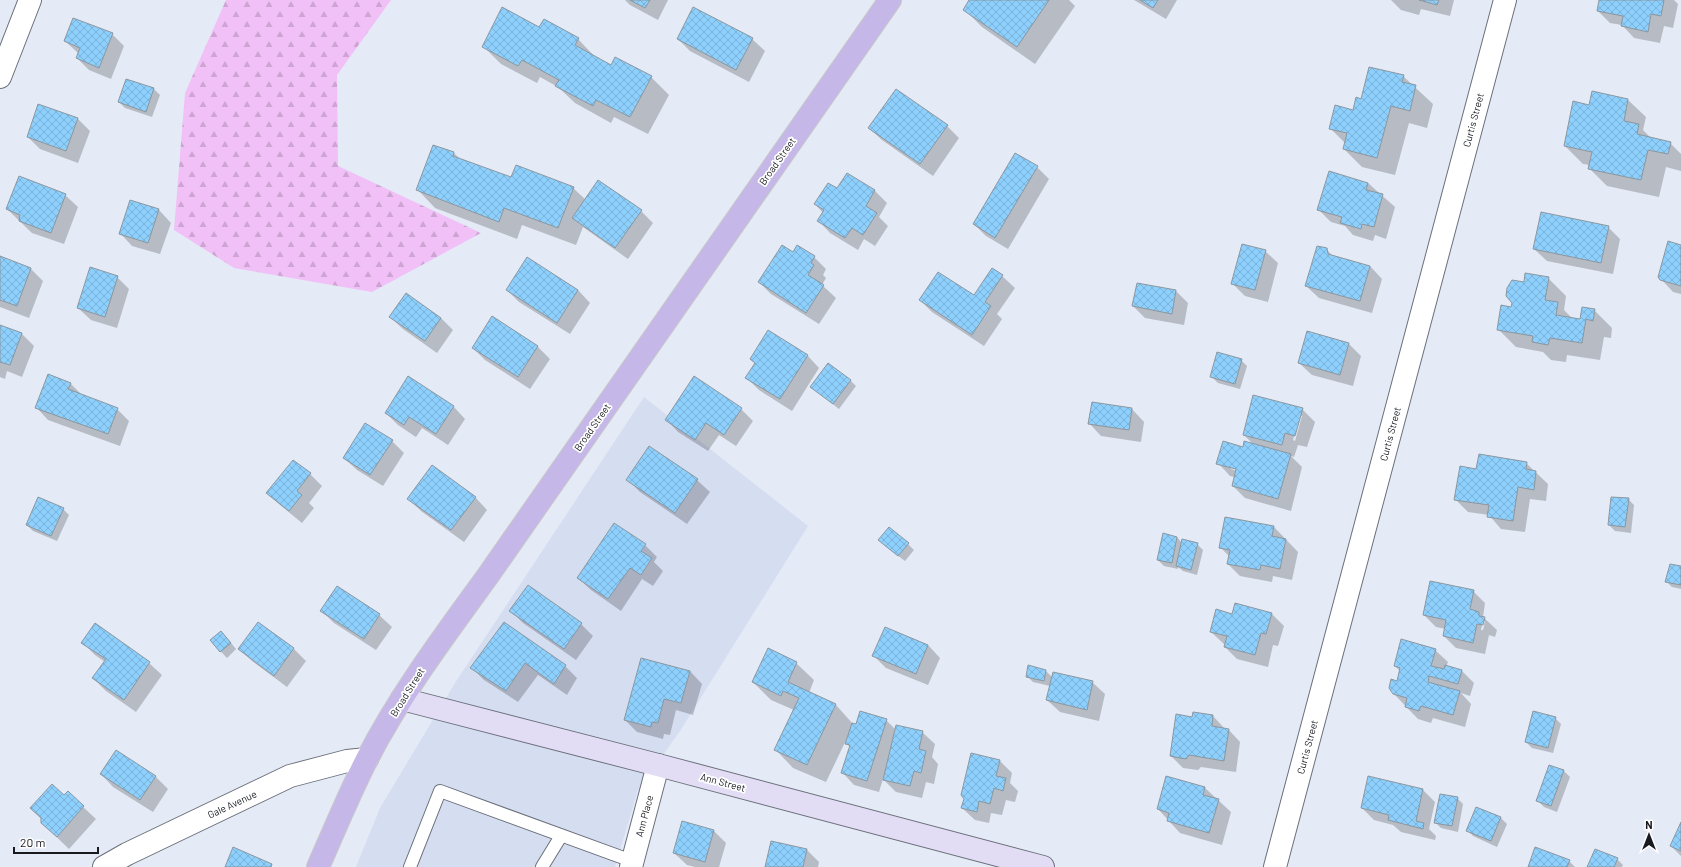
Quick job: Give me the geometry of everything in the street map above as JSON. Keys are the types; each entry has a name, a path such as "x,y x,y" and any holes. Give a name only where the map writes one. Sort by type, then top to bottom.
{"main road":[{"name":"Broad Street","path":"318,867 367,759 402,699 444,635 487,577 890,0"},
{"name":"Ann Street","path":"402,699 1043,867"}],"street":[{"path":"0,78 30,0"},
{"name":"Curtis Street","path":"1275,867 1505,0"},
{"name":"Gale Avenue","path":"104,867 127,854 290,776 347,761 367,759"},
{"name":"Ann Place","path":"631,864 658,765"}],"lane":[{"path":"410,867 440,791 631,864"},
{"path":"542,867 561,836"}],"shaded area":[{"path":"644,397 808,526 680,731 638,790 615,867 356,867 380,808 455,683"}],"green space":[{"path":"226,0 391,0 337,75 338,166 481,233 372,292 234,268 174,230 185,93"}],"building":[{"path":"630,0 650,0 645,8"},
{"path":"969,0 1049,0 1017,47 963,10"},
{"path":"1140,0 1158,0 1153,8"},
{"path":"1419,0 1439,0 1437,5"},
{"path":"1599,0 1664,0 1661,16 1651,14 1648,32 1621,26 1623,16 1597,11"},
{"path":"502,7 539,27 544,19 579,38 575,45 611,65 615,57 652,76 630,117 596,100 593,106 555,86 559,80 522,60 518,66 482,47"},
{"path":"693,7 753,38 736,70 677,39"},
{"path":"73,18 113,33 99,68 76,58 80,48 64,41"},
{"path":"1369,67 1404,75 1402,82 1416,85 1410,111 1391,106 1377,158 1343,149 1347,133 1329,129 1335,105 1353,110 1356,97 1361,99"},
{"path":"126,79 154,88 146,112 118,102"},
{"path":"896,89 948,125 920,164 868,128"},
{"path":"1592,91 1628,99 1624,121 1639,124 1637,134 1671,142 1668,154 1648,150 1641,180 1588,169 1592,152 1564,146 1573,101 1589,105"},
{"path":"38,104 78,118 66,151 27,137"},
{"path":"433,145 454,152 453,156 511,177 516,165 574,187 558,228 504,208 499,222 416,190"},
{"path":"1015,153 1038,166 995,238 973,224"},
{"path":"1329,171 1368,183 1366,190 1383,194 1374,227 1362,224 1361,229 1340,223 1342,217 1317,210"},
{"path":"847,173 875,190 866,206 877,213 863,235 852,228 845,238 817,221 824,210 814,204 828,183 837,188"},
{"path":"19,176 66,194 51,233 19,221 20,215 6,209"},
{"path":"598,180 642,210 615,248 572,218"},
{"path":"130,200 159,209 148,243 119,234"},
{"path":"1541,212 1609,226 1601,263 1533,249"},
{"path":"1668,241 1681,245 1681,286 1660,280 1658,277"},
{"path":"1242,244 1266,250 1255,290 1231,284"},
{"path":"782,245 793,252 797,245 815,256 811,263 814,265 808,275 824,285 806,313 758,282"},
{"path":"1317,246 1327,248 1328,254 1370,266 1360,301 1305,286"},
{"path":"0,256 31,268 17,306 0,300"},
{"path":"527,257 578,290 557,323 506,290"},
{"path":"90,267 118,276 105,317 77,308"},
{"path":"992,268 1003,275 985,302 991,306 972,335 919,300 938,272 974,295"},
{"path":"1525,273 1549,277 1545,300 1558,302 1556,315 1580,319 1582,307 1595,309 1593,321 1586,319 1582,343 1550,338 1548,345 1532,342 1533,336 1497,330 1501,305 1511,307 1512,303 1506,296 1507,288 1512,280 1524,282"},
{"path":"1137,283 1176,290 1172,314 1132,306"},
{"path":"406,293 441,318 425,341 389,317"},
{"path":"492,316 538,346 518,377 472,348"},
{"path":"0,325 22,333 10,365 0,362"},
{"path":"768,330 808,355 780,399 745,378 755,363 750,359"},
{"path":"1307,331 1349,343 1340,375 1298,363"},
{"path":"1217,352 1242,359 1235,384 1210,377"},
{"path":"828,363 851,380 833,404 810,387"},
{"path":"48,374 71,383 68,389 118,408 108,434 35,408"},
{"path":"408,376 454,406 436,434 409,417 404,425 385,413"},
{"path":"694,376 742,408 724,435 706,423 695,440 665,420"},
{"path":"1253,395 1303,408 1295,436 1285,433 1282,445 1243,435"},
{"path":"1092,402 1132,408 1129,430 1088,424"},
{"path":"365,423 393,440 370,475 343,458"},
{"path":"1223,441 1243,447 1244,441 1291,454 1278,499 1232,486 1236,469 1216,464"},
{"path":"649,446 698,479 675,513 626,480"},
{"path":"1479,454 1527,462 1526,469 1536,471 1534,490 1518,487 1513,521 1487,517 1489,505 1454,500 1460,466 1476,469"},
{"path":"293,460 311,473 297,491 302,495 289,511 266,493"},
{"path":"432,465 476,497 451,530 407,499"},
{"path":"38,497 64,508 51,536 26,525"},
{"path":"1611,497 1629,498 1625,527 1608,525"},
{"path":"1225,517 1274,526 1272,536 1286,539 1280,569 1261,565 1260,570 1227,564 1230,550 1219,548"},
{"path":"614,523 646,544 641,551 652,558 641,575 630,568 608,599 577,578"},
{"path":"889,527 909,543 898,556 878,540"},
{"path":"1163,533 1177,537 1172,563 1157,560"},
{"path":"1182,539 1198,543 1191,570 1176,566"},
{"path":"1670,564 1681,566 1681,585 1665,582"},
{"path":"1430,581 1474,590 1470,609 1479,612 1479,616 1485,617 1483,625 1477,624 1473,643 1443,636 1446,620 1423,615"},
{"path":"528,585 582,623 564,649 509,611"},
{"path":"337,586 380,614 364,639 320,611"},
{"path":"1235,603 1272,613 1266,634 1261,633 1255,655 1224,647 1227,636 1210,632 1216,609 1232,614"},
{"path":"258,622 294,648 274,676 238,649"},
{"path":"504,622 566,665 554,684 525,663 506,691 470,668"},
{"path":"95,623 150,662 124,700 92,678 106,659 81,643"},
{"path":"885,627 928,645 916,674 872,656"},
{"path":"221,631 231,643 220,652 210,640"},
{"path":"1401,639 1436,649 1431,666 1444,669 1445,665 1462,670 1458,684 1429,676 1428,682 1460,691 1453,715 1421,706 1419,711 1405,707 1407,698 1393,694 1389,688 1391,679 1397,681 1400,668 1394,666"},
{"path":"768,648 797,662 788,682 836,704 807,765 774,750 799,698 783,691 781,696 752,682"},
{"path":"641,658 690,671 681,703 664,699 658,723 652,722 651,727 624,720"},
{"path":"1028,665 1046,670 1044,681 1026,677"},
{"path":"1053,672 1093,681 1087,710 1046,700"},
{"path":"860,711 887,719 867,781 841,773 850,745 845,744 852,723 856,724"},
{"path":"1533,711 1556,717 1548,748 1525,742"},
{"path":"1193,712 1213,715 1212,726 1229,729 1224,761 1189,755 1186,759 1170,756 1176,714 1192,717"},
{"path":"896,725 923,731 919,749 926,751 921,773 914,771 910,786 883,780"},
{"path":"116,750 156,776 140,800 100,774"},
{"path":"971,753 1000,760 996,776 1006,778 1003,791 994,788 990,804 979,801 977,812 961,808 964,799 961,795"},
{"path":"1549,765 1564,770 1551,806 1536,801"},
{"path":"1166,776 1205,787 1203,795 1219,799 1209,833 1167,821 1169,813 1157,809"},
{"path":"1368,776 1423,789 1416,821 1424,823 1423,829 1388,820 1389,815 1361,808"},
{"path":"52,784 64,795 68,791 84,806 57,837 41,823 41,818 30,808"},
{"path":"1440,794 1458,797 1452,826 1434,823"},
{"path":"1476,807 1501,817 1491,841 1466,831"},
{"path":"682,821 714,830 705,862 673,853"},
{"path":"1681,822 1681,851 1670,846"},
{"path":"771,841 807,849 803,867 765,867"},
{"path":"233,847 272,864 271,867 225,867"},
{"path":"1535,847 1570,860 1567,867 1528,867"},
{"path":"1595,849 1618,858 1614,867 1587,867"}]}
